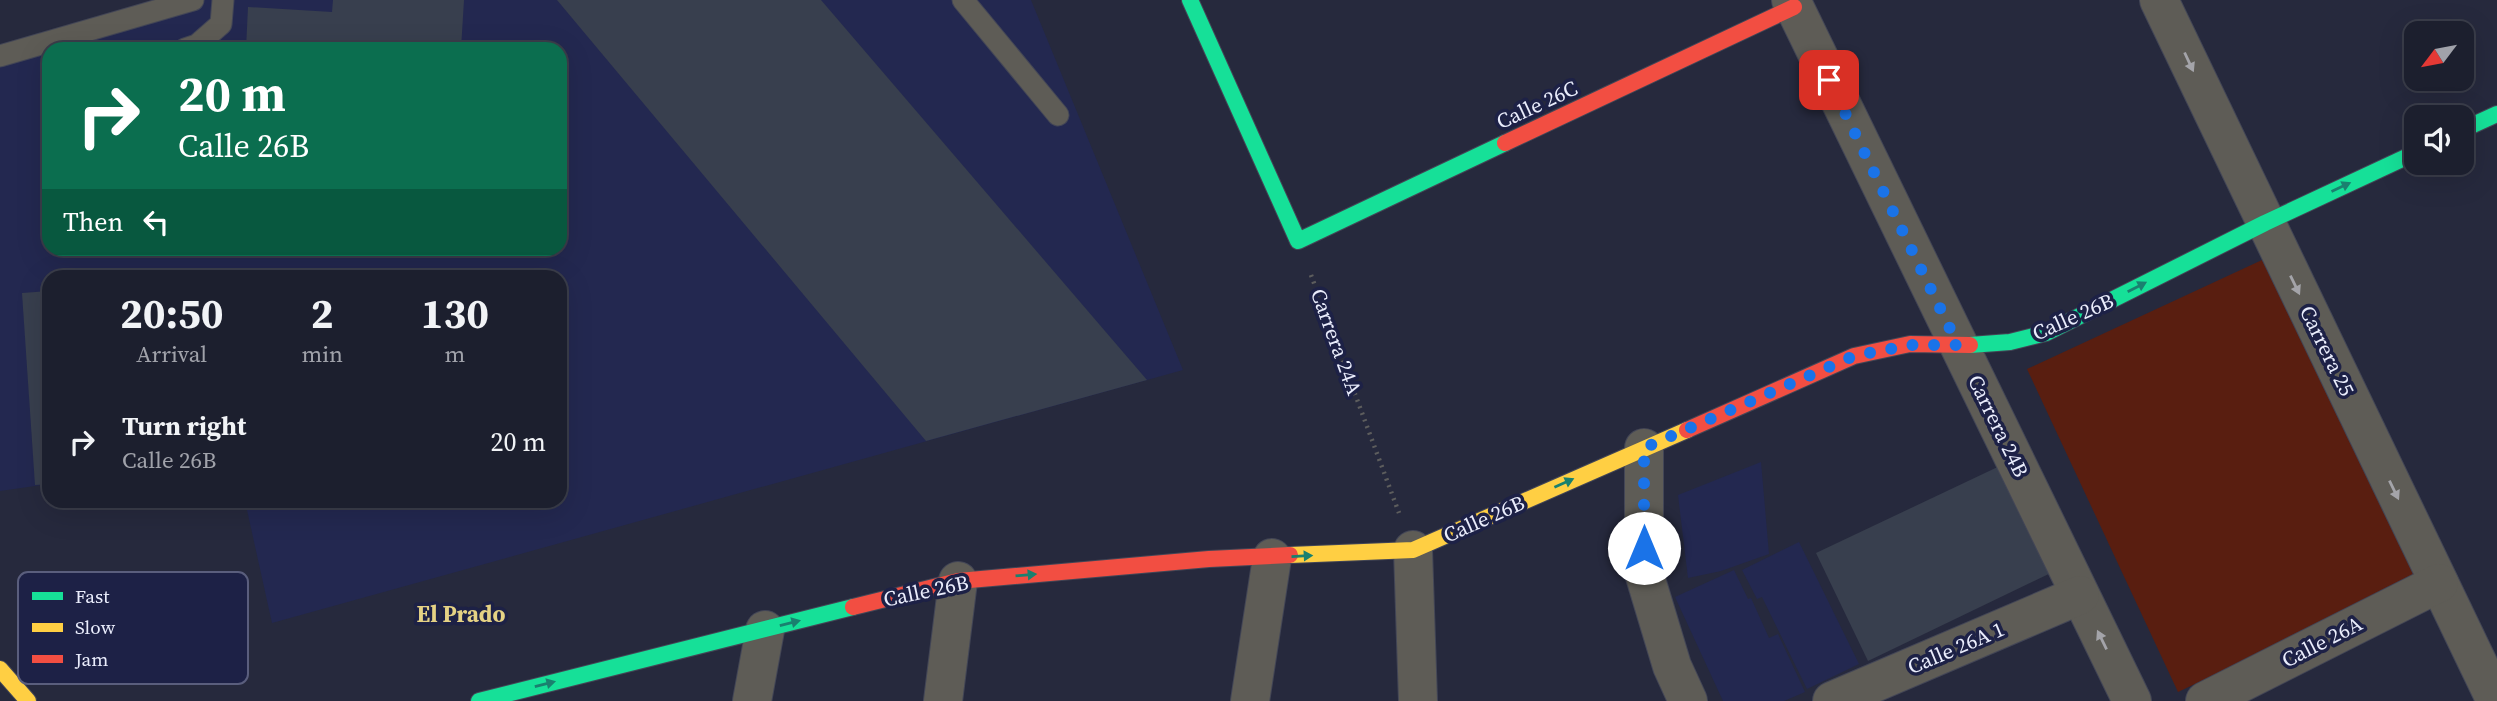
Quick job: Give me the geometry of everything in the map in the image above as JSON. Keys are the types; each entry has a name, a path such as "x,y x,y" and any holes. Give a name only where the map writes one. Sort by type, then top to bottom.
{"street":[{"path":"1190,0 1298,241"},
{"name":"Carrera 25","path":"2160,0 2496,701"},
{"name":"Calle 26C","path":"1298,241 1792,4"},
{"name":"Carrera 24B","path":"1792,4 2132,701"},
{"path":"2474,125 2497,114"},
{"name":"Calle 26B","path":"490,699 958,581 1209,559 1413,550 1854,356 1910,345 2010,342 2046,333 2265,223 2404,158"},
{"path":"1644,448 1644,573 1672,666 1688,701"},
{"path":"1413,550 1419,701"},
{"path":"1250,701 1272,558"},
{"path":"943,701 958,581"},
{"name":"Calle 26A","path":"2205,701 2439,583"},
{"name":"Calle 26A 1","path":"1832,701 2080,595"},
{"path":"752,701 765,630"},
{"path":"0,669 27,701"},
{"path":"0,679 27,701"}],"lane":[{"path":"46,42 193,0"},
{"path":"200,42 221,24 223,0"},
{"path":"963,0 1058,115"},
{"path":"0,55 42,43"}],"path":[{"name":"Carrera 24A","path":"1298,241 1413,550"}],"shaded area":[{"path":"193,0 1031,0 1183,370 272,623 247,508 567,508 567,270 42,270 42,485 0,491 0,56 42,44 42,256 567,256 567,42 48,42"},
{"path":"2262,260 2421,577 2178,692 2027,369"},
{"path":"1761,462 1769,554 1721,571 1688,578 1678,495"},
{"path":"1799,542 1859,664 1807,689 1762,597 1757,599 1742,570"},
{"path":"1734,570 1748,599 1751,598 1769,638 1778,634 1805,692 1784,701 1723,701 1675,597"}],"building":[{"path":"333,0 464,0 461,42 246,42 248,7 332,12"},
{"path":"557,0 821,0 1147,380 926,441"},
{"path":"42,292 42,484 35,485 22,293"},
{"path":"2004,464 2055,571 1868,661 1816,553"}],"traffic: fast":[{"path":"1190,0 1298,241 1505,143"},
{"path":"2474,125 2497,114"},
{"path":"1970,345 2010,342 2046,333 2265,223 2404,158"},
{"path":"479,701 853,607"}],"traffic: slow":[{"path":"1290,555 1413,550 1687,430"},
{"path":"0,669 28,701"}],"traffic: jam":[{"path":"1505,143 1794,7"},
{"path":"1687,430 1854,356 1910,344 1970,345"},
{"path":"853,607 958,581 1209,559 1290,555"}],"district":[{"name":"El Prado","path":"461,614"}],"route":[{"path":"1644,548 1644,448 1854,356 1910,345 1958,345 1829,80"}]}
